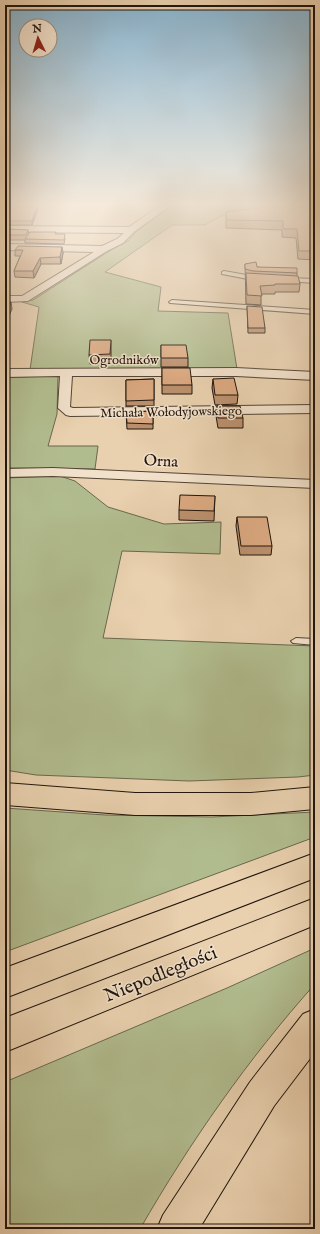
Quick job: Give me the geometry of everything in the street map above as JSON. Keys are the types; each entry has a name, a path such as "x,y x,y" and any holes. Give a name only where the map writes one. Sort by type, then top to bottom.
{"highway":[{"path":"5,794 135,804 251,804 315,798"},
{"path":"5,983 315,865"},
{"name":"Niepodległości","path":"5,1034 315,911"},
{"path":"177,1229 262,1094 315,1025"}],"street":[{"path":"5,299 24,299 81,264"},
{"name":"Ogrodników","path":"5,373 236,372 315,376"},
{"name":"Michała Wołodyjowskiego","path":"66,373 64,408 70,412 315,409"},
{"name":"Orna","path":"5,473 52,472 315,484"}],"lane":[{"path":"224,273 253,279 268,280"},
{"path":"284,280 315,281"},
{"path":"172,302 315,312"},
{"path":"296,641 315,642"}],"green space":[{"path":"90,264 117,264 105,272 161,287 158,311 228,313 237,369 30,370 39,307 22,302 33,300"},
{"path":"58,376 57,414 48,446 98,446 95,469 9,468 8,377"},
{"path":"60,476 75,481 108,507 164,524 221,522 220,554 122,551 103,638 315,646 315,775 189,781 36,775 5,770 5,478"},
{"path":"5,808 105,815 212,817 315,812 315,837 5,952"},
{"path":"315,948 315,984 266,1042 221,1102 179,1165 140,1229 5,1229 5,1082 227,988"}],"building":[{"path":"17,264 37,264 33,271 14,271"},
{"path":"245,264 256,264 257,267 297,268 297,273 253,271 245,269"},
{"path":"246,273 298,276 300,284 275,284 260,286 262,296 247,295"},
{"path":"5,301 11,302 5,316"},
{"path":"247,306 262,307 265,328 248,328"},
{"path":"90,340 111,340 110,354 89,355"},
{"path":"161,345 186,345 188,358 161,358"},
{"path":"162,368 190,368 192,385 162,385"},
{"path":"234,378 238,395 215,395 213,379"},
{"path":"154,379 154,400 126,401 126,380"},
{"path":"217,406 240,406 243,418 218,418"},
{"path":"153,411 153,424 127,423 126,412"},
{"path":"312,486 315,486 315,513"},
{"path":"180,495 215,496 214,511 179,510"},
{"path":"237,517 267,517 272,546 241,546"}]}
